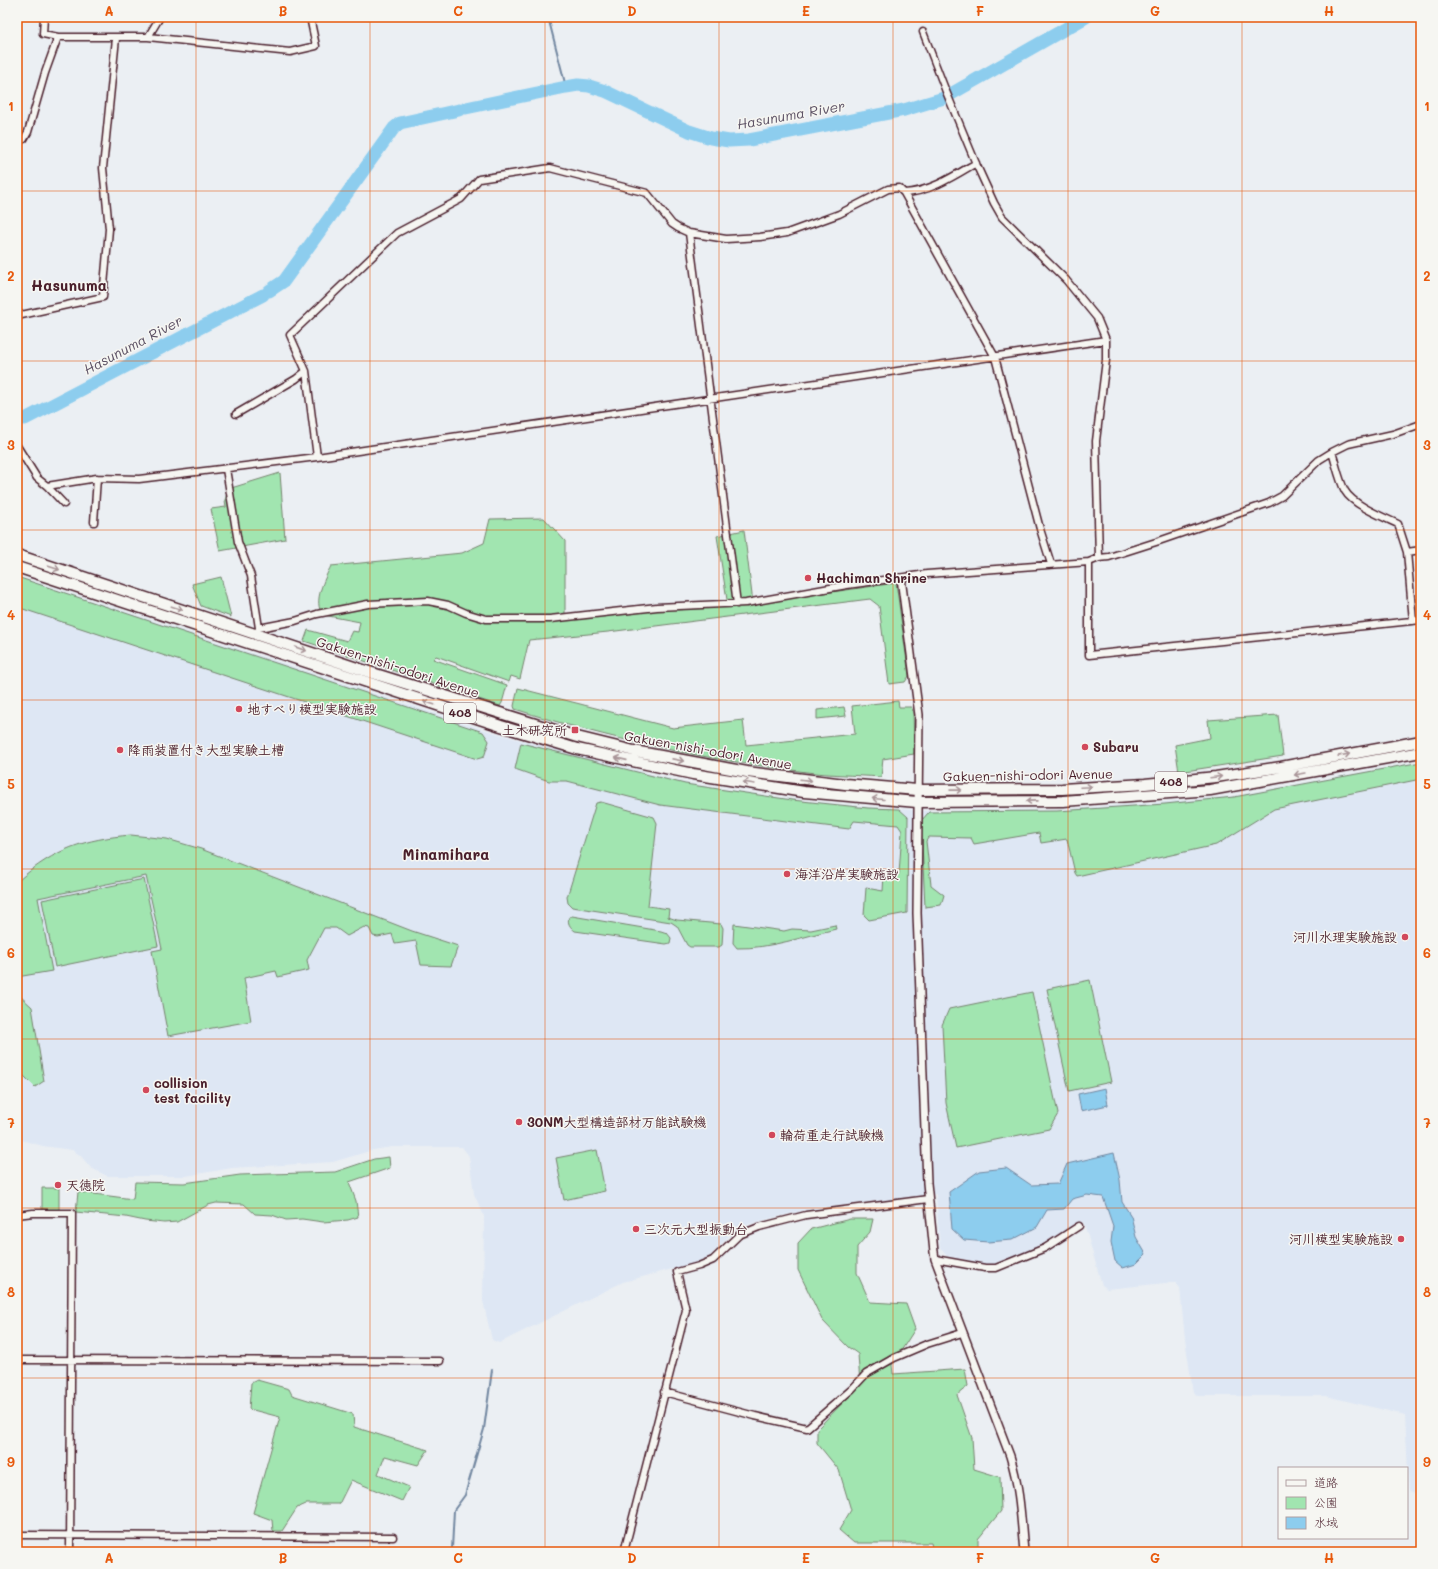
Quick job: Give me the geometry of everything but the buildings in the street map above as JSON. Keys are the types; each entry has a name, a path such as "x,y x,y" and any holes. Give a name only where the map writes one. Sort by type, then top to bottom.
{"highway":[{"name":"Gakuen-nishi-odori Avenue","path":"17,555 258,631 449,698 577,737 695,763 747,772 846,784 917,790 1062,789 1140,785 1216,777 1281,767 1421,741"},
{"name":"Gakuen-nishi-odori Avenue","path":"17,567 419,700 577,749 640,763 746,783 804,792 917,802 1063,801 1142,796 1210,790 1421,752"}],"street":[{"path":"44,17 43,34 58,37 148,37 290,52 316,46 310,17"},
{"path":"148,37 160,17"},
{"path":"923,32 949,100 994,203 1002,216 1066,280 1097,318 1106,340 1106,360 1096,442 1100,558"},
{"path":"17,141 24,139 28,132 45,73 58,37"},
{"path":"17,316 103,297 109,229 104,168 116,38"},
{"path":"904,193 918,192 950,179 976,163"},
{"path":"317,457 306,371 290,335 397,233 461,199 479,179 550,168 647,193 672,224 689,233 726,239 760,237 787,233 839,214 888,189 899,188 904,193 995,357 1040,529 1051,564"},
{"path":"689,233 737,604"},
{"path":"47,486 97,478 139,478 226,469 317,457 1106,340"},
{"path":"236,414 296,379 306,371"},
{"path":"226,469 238,542 252,582 258,631 317,614 368,604 418,602 437,603 448,605 486,619 550,619 656,607 737,604 847,585 927,574 1089,562 1156,542 1269,503 1282,496 1319,460 1332,452 1354,442 1393,434 1421,424"},
{"path":"17,446 37,478 64,504"},
{"path":"1332,452 1345,491 1356,501 1371,511 1398,524 1407,552 1413,621"},
{"path":"94,522 97,478"},
{"path":"1407,552 1421,550"},
{"path":"1089,562 1089,655 1324,629 1421,620"},
{"path":"901,578 919,715 919,776 917,790 917,914 928,1200 935,1259 1010,1456 1019,1491 1024,1552"},
{"path":"1140,785 1142,796"},
{"path":"624,1552 686,1310 677,1272 699,1266 713,1260 739,1236 759,1227 806,1215 928,1200"},
{"path":"17,1215 33,1213 72,1213 70,1552"},
{"path":"935,1259 985,1268 996,1268 1045,1248 1079,1226"},
{"path":"664,1392 806,1428 852,1389 866,1374 894,1358 927,1344 962,1333"},
{"path":"17,1360 440,1361"},
{"path":"17,1535 393,1537"}],"shaded area":[{"path":"17,576 482,729 520,740 686,783 792,799 869,807 929,811 1057,810 1234,796 1421,761 1421,1491 1413,1494 1409,1491 1405,1415 1326,1396 1198,1396 1193,1392 1185,1339 1180,1288 1175,1282 1107,1289 1102,1285 1084,1223 1081,1222 1038,1249 990,1265 947,1256 940,1248 936,1194 805,1210 745,1225 728,1237 710,1256 699,1262 623,1282 499,1343 492,1340 483,1301 484,1216 474,1194 469,1156 462,1147 392,1147 373,1150 333,1162 232,1168 186,1176 107,1176 91,1168 80,1155 72,1150 43,1146 17,1139"}],"green space":[{"path":"280,473 285,539 220,551 211,509 226,507 225,500 228,489"},
{"path":"544,518 565,541 565,615 663,608 728,606 717,536 744,530 753,603 896,583 909,676 905,682 889,684 879,606 870,599 608,632 529,640 520,679 511,676 509,682 436,656 433,659 507,685 500,706 304,641 308,630 347,641 352,631 358,632 360,622 323,615 320,610 319,597 331,566 462,553 484,543 490,519"},
{"path":"17,577 483,732 489,741 484,757 477,759 17,607"},
{"path":"221,577 231,617 201,606 192,584"},
{"path":"518,688 673,728 743,720 746,745 855,734 852,706 898,701 899,707 911,707 913,711 914,754 883,759 881,777 809,772 691,754 620,739 515,709 514,706"},
{"path":"844,707 846,716 817,719 817,710"},
{"path":"1278,715 1283,756 1179,772 1175,745 1210,738 1208,720"},
{"path":"521,743 685,784 792,800 868,808 899,809 908,817 907,913 869,920 864,915 866,888 883,891 884,874 899,874 902,831 898,825 854,821 849,829 660,805 567,781 549,781 515,769"},
{"path":"1421,762 1421,779 1274,809 1216,845 1077,876 1067,839 1041,843 1039,833 974,844 971,838 929,837 926,841 931,885 944,895 941,905 925,907 921,821 929,812 1057,811 1165,804 1234,797"},
{"path":"601,802 654,817 657,823 648,906 669,909 668,917 677,920 721,924 723,928 722,945 719,947 690,947 687,945 677,926 671,922 572,907 568,903 567,897 596,803"},
{"path":"131,835 167,839 201,849 412,931 458,946 451,966 421,965 416,941 395,944 392,934 378,937 373,936 369,928 364,927 347,936 336,928 324,928 307,960 309,970 278,977 276,971 244,978 251,1021 168,1036 152,951 162,949 146,876 38,898 52,971 17,977 17,883 19,880 45,860 71,847 99,839"},
{"path":"144,879 158,946 55,967 42,900"},
{"path":"572,916 661,931 667,933 671,938 670,943 666,944 575,931 570,926 568,919"},
{"path":"734,924 784,931 792,929 811,930 835,925 836,929 787,942 749,948 737,948 733,943"},
{"path":"1090,980 1111,1082 1069,1091 1047,989"},
{"path":"17,985 19,995 32,1007 44,1081 35,1087 17,1069"},
{"path":"1032,992 1058,1114 1049,1129 956,1148 946,1103 942,1025 949,1009"},
{"path":"597,1150 605,1191 564,1200 556,1158"},
{"path":"389,1157 390,1168 349,1182 356,1201 358,1217 348,1220 323,1222 302,1219 286,1220 272,1215 255,1214 244,1204 216,1203 208,1205 177,1222 164,1223 126,1217 76,1212 78,1192 133,1199 135,1182 184,1183 240,1175 335,1172 374,1159"},
{"path":"42,1188 59,1188 59,1210 42,1209"},
{"path":"850,1219 873,1219 870,1232 857,1247 857,1273 870,1302 906,1304 915,1329 892,1365 893,1374 965,1369 968,1386 957,1395 972,1438 974,1469 1000,1477 1001,1511 978,1539 978,1552 933,1552 931,1543 854,1543 839,1530 851,1510 839,1470 817,1443 817,1429 860,1385 858,1354 848,1347 822,1320 798,1270 798,1243 811,1229"},
{"path":"257,1380 289,1389 292,1395 353,1414 354,1427 428,1450 418,1465 385,1456 378,1474 409,1487 402,1501 351,1480 339,1504 306,1504 297,1508 282,1531 273,1531 272,1520 253,1513 280,1417 249,1409 251,1383"}],"water":[{"path":"1105,1088 1108,1105 1081,1111 1078,1094"},
{"path":"1114,1153 1120,1180 1122,1202 1131,1216 1136,1237 1146,1254 1136,1264 1123,1268 1115,1261 1111,1242 1113,1226 1103,1197 1087,1195 1072,1199 1064,1209 1047,1210 1037,1227 1012,1240 988,1242 964,1240 952,1229 949,1192 979,1171 1006,1168 1031,1185 1058,1184 1067,1164"}],"waterway":[{"path":"548,17 566,87"},
{"name":"Hasunuma River","path":"466,108 566,87 578,85 589,86 605,91 689,131 711,138 729,141 749,140 904,110 944,98 1086,17"},
{"name":"Hasunuma River","path":"269,291 284,281 394,128 400,123 459,110"},
{"name":"Hasunuma River","path":"17,418 25,419 263,295"},
{"path":"451,1552 454,1510 465,1495 484,1429 492,1370"}],"place":[{"name":"Hachiman Shrine","path":"808,578"},
{"name":"地すべり模型実験施設","path":"239,709"},
{"name":"土木研究所","path":"575,730"},
{"name":"Subaru","path":"1085,747"},
{"name":"降雨装置付き大型実験土槽","path":"120,750"},
{"name":"海洋沿岸実験施設","path":"787,874"},
{"name":"河川水理実験施設","path":"1405,937"},
{"name":"collision test facility","path":"146,1090"},
{"name":"30NM大型構造部材万能試験機","path":"519,1122"},
{"name":"輪荷重走行試験機","path":"772,1135"},
{"name":"天徳院","path":"58,1185"},
{"name":"三次元大型振動台","path":"636,1229"},
{"name":"河川模型実験施設","path":"1401,1239"}],"district":[{"name":"Hasunuma","path":"69,286"},
{"name":"Minamihara","path":"446,855"}]}
